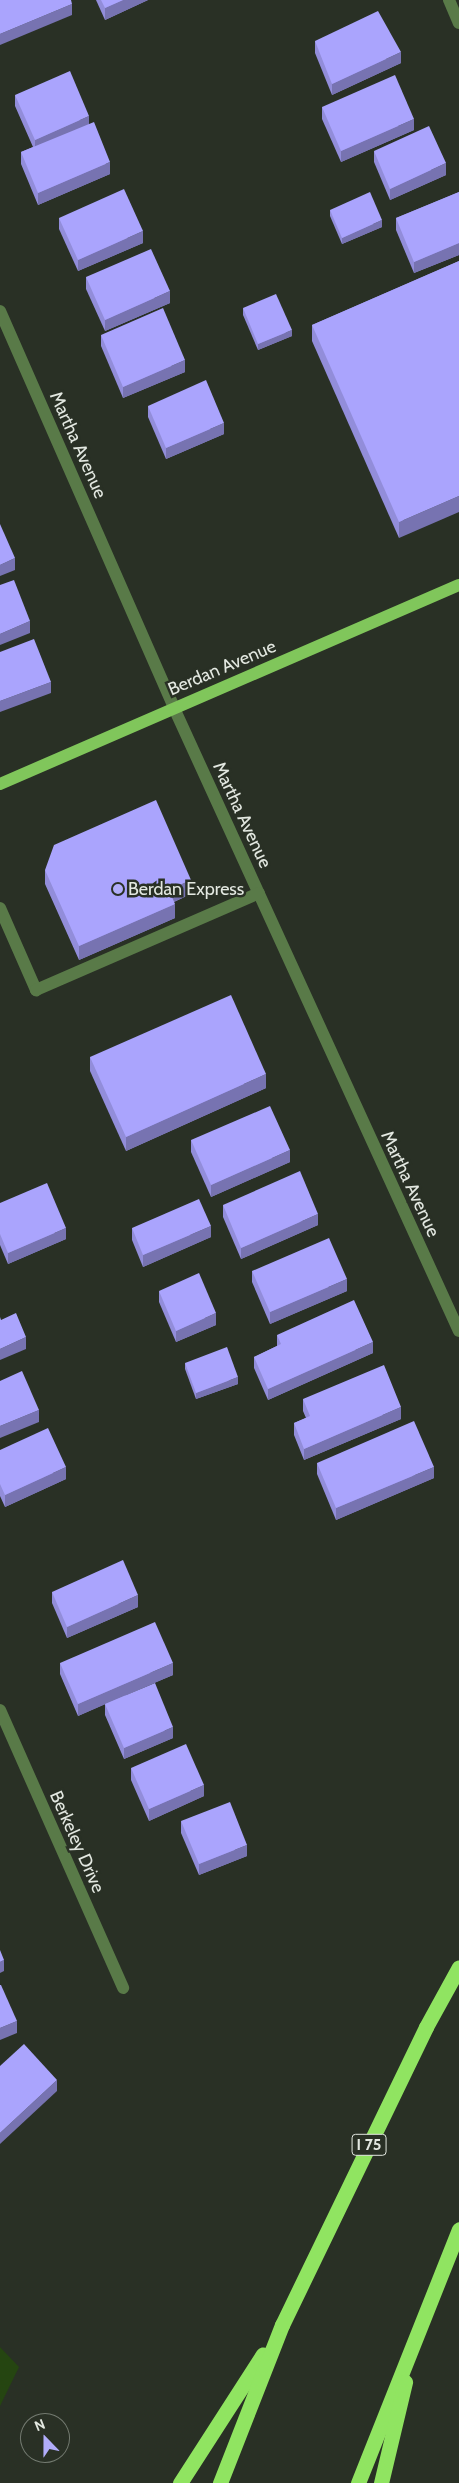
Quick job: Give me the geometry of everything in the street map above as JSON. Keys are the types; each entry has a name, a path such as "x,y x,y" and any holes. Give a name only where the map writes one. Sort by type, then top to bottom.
{"highway":[{"name":"I 75","path":"220,2483 282,2325 426,2027 459,1967"},
{"path":"358,2483 418,2326 459,2229"},
{"path":"180,2483 282,2325"},
{"path":"381,2483 418,2326"}],"main road":[{"name":"Berdan Avenue","path":"0,784 459,585"}],"street":[{"path":"449,0 459,23"},
{"name":"Martha Avenue","path":"0,311 174,708 459,1331"},
{"path":"0,908 36,990 259,893"},
{"name":"Berkeley Drive","path":"0,1710 122,1988"}],"green space":[{"path":"0,2347 19,2367 0,2406"}],"building":[{"path":"0,0 71,0 72,4 0,34"},
{"path":"101,0 123,0 105,8"},
{"path":"378,11 401,52 332,84 315,41"},
{"path":"70,71 89,116 35,140 15,95"},
{"path":"395,75 414,119 341,151 322,107"},
{"path":"94,122 110,162 38,193 21,152"},
{"path":"429,126 446,163 390,189 374,151"},
{"path":"124,189 143,231 78,260 59,218"},
{"path":"370,192 382,220 342,238 330,210"},
{"path":"459,192 459,243 414,262 396,218"},
{"path":"151,249 170,291 105,320 86,277"},
{"path":"459,261 459,496 399,522 312,325"},
{"path":"276,294 292,330 258,344 243,308"},
{"path":"163,308 185,360 123,387 101,335"},
{"path":"206,380 224,423 166,448 148,406"},
{"path":"0,524 15,558 0,565"},
{"path":"14,580 30,621 0,634 0,585"},
{"path":"34,639 51,682 0,701 0,652"},
{"name":"Berdan Express","path":"156,800 191,880 169,890 175,904 79,946 45,870 54,845"},
{"path":"231,995 266,1074 126,1137 90,1057"},
{"path":"270,1106 290,1150 211,1185 191,1140"},
{"path":"300,1171 318,1214 241,1248 223,1205"},
{"path":"47,1183 66,1228 8,1253 0,1234 0,1203"},
{"path":"199,1199 211,1226 143,1255 132,1228"},
{"path":"329,1238 347,1279 270,1312 252,1271"},
{"path":"199,1273 216,1313 176,1331 159,1291"},
{"path":"354,1300 373,1342 268,1389 254,1357 281,1344 277,1335"},
{"path":"16,1313 26,1337 0,1349 0,1317 1,1320"},
{"path":"227,1347 238,1377 196,1393 185,1363"},
{"path":"384,1365 401,1407 304,1449 294,1423 310,1416 303,1399"},
{"path":"22,1371 39,1410 0,1426 0,1381"},
{"path":"414,1421 434,1467 336,1508 317,1463"},
{"path":"48,1428 66,1467 5,1495 0,1484 0,1450"},
{"path":"123,1560 138,1595 67,1627 52,1592"},
{"path":"155,1622 173,1663 78,1704 60,1663"},
{"path":"155,1683 173,1727 124,1748 105,1704"},
{"path":"186,1744 204,1785 149,1809 131,1768"},
{"path":"230,1802 247,1845 199,1864 181,1821"},
{"path":"0,1950 4,1960 0,1962"},
{"path":"0,1985 17,2021 0,2028"},
{"path":"24,2044 57,2080 0,2133 0,2066"}],"place":[{"name":"Berdan Express","path":"118,889"}]}
